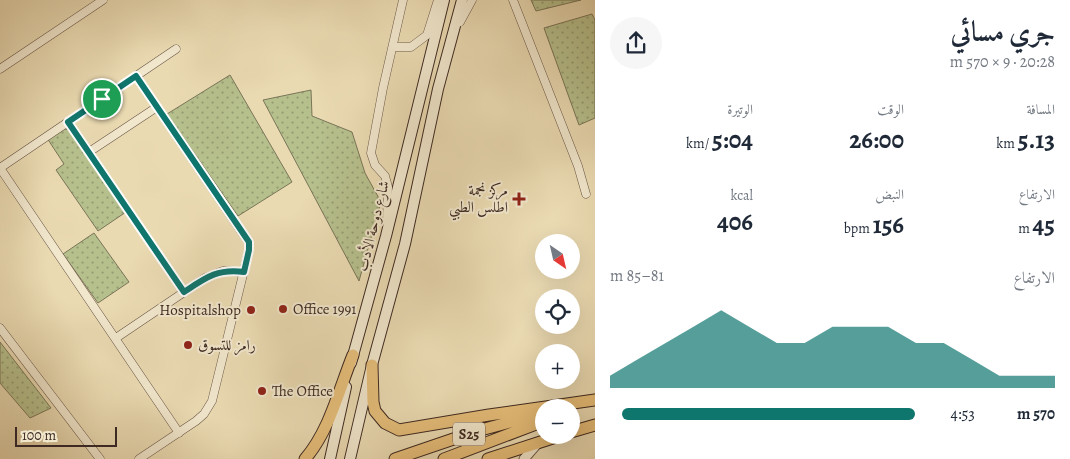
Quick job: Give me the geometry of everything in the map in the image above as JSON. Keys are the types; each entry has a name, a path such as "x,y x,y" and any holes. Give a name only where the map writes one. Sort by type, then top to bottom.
{"main road":[{"name":"شارع دوحة الأدب","path":"330,459 353,355 386,236 444,0"},
{"path":"350,459 372,365 405,244 438,89 462,0"},
{"path":"305,459 318,442 326,426 353,355"},
{"path":"372,365 375,411 385,424 399,430 595,400"},
{"path":"580,404 595,400"},
{"path":"580,406 595,400"},
{"name":"S25","path":"395,459 476,431 535,415"},
{"path":"444,459 535,424"},
{"path":"580,429 595,424"},
{"name":"S25","path":"488,459 535,444"}],"street":[{"path":"0,69 103,0"},
{"path":"386,236 388,188 385,176 375,165 371,153 383,88 403,0"},
{"path":"393,47 411,47 426,35 438,0"},
{"path":"448,52 464,12 472,0"},
{"path":"513,0 578,166 586,194"},
{"path":"176,49 0,168 179,433"},
{"path":"136,76 249,242 244,272 212,401 204,414 139,459"},
{"path":"89,152 157,107"},
{"path":"68,122 184,292"},
{"path":"116,338 205,278 223,271 244,272"},
{"path":"0,328 100,459"},
{"path":"524,459 537,444"}],"green space":[{"path":"531,0 581,0 536,11"},
{"path":"592,14 595,20 595,118 579,125 544,28"},
{"path":"230,75 292,182 238,216 167,114"},
{"path":"311,90 312,116 352,132 365,173 381,202 359,281 263,100"},
{"path":"62,128 69,130 126,212 98,231 56,170 64,164 47,138"},
{"path":"94,233 129,282 98,303 63,254"},
{"path":"0,342 51,408 30,418 0,383"}],"place":[{"name":"مركز نجمة اطلس الطبي","path":"519,199"},
{"name":"Office 1991","path":"283,309"},
{"name":"Hospitalshop","path":"251,310"},
{"name":"رامز للتسوق","path":"188,345"},
{"name":"The Office","path":"262,391"}],"route":[{"path":"136,76 249,242 244,272 223,271 205,278 184,292 68,122 102,99 136,76"}]}
